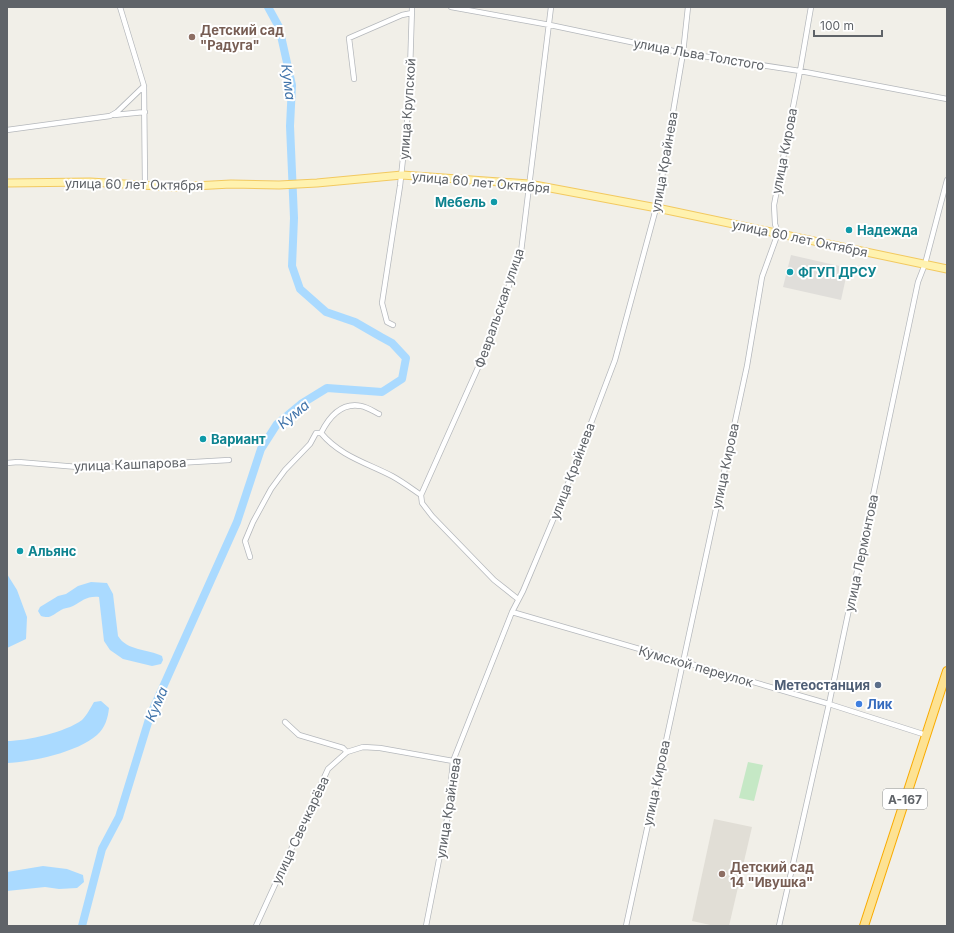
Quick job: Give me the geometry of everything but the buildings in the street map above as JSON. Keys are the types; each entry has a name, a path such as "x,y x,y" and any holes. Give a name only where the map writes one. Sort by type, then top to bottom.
{"highway":[{"name":"А-167","path":"864,926 876,894 947,672"}],"main road":[{"name":"улица 60 лет Октября","path":"7,183 90,182 175,187 231,184 279,185 402,175 529,184 657,208 947,269"}],"street":[{"path":"120,7 144,86 145,185"},
{"name":"улица Крупской","path":"393,325 387,322 382,304 402,175 409,103 412,7"},
{"name":"улица Льва Толстого","path":"450,7 550,25 683,53 800,71 947,99"},
{"name":"Февральская улица","path":"518,599 494,580 432,516 422,503 422,495 485,352 521,252 551,7"},
{"name":"улица Крайнева","path":"426,926 448,814 453,761 512,612 523,591 566,489 615,360 657,208 683,53 688,7"},
{"name":"улица Кирова","path":"626,926 747,366 762,277 778,233 774,224 774,204 811,7"},
{"path":"354,79 349,38 402,14 412,13"},
{"path":"110,116 117,112 144,86"},
{"path":"7,130 144,112"},
{"name":"улица Лермонтова","path":"780,926 829,704 918,282 925,264 947,180"},
{"path":"321,433 329,418 339,410 349,406 361,406 379,414"},
{"path":"250,556 245,541 253,522 271,489 285,470 310,444 316,433 321,433"},
{"path":"321,433 335,448 392,476 422,495"},
{"name":"улица Кашпарова","path":"7,463 18,462 90,468 229,460"},
{"name":"Кумской переулок","path":"512,612 829,704 926,734"},
{"path":"285,722 299,735 343,748 347,752"},
{"name":"улица Свечкарёва","path":"256,926 328,769 347,752 363,747 380,748 453,761"}],"shaded area":[{"name":"ФГУП ДРСУ","path":"791,255 848,268 841,300 783,287"},
{"name":"Детский сад 14 \"Ивушка\"","path":"714,819 752,827 729,926 715,926 692,921"}],"green space":[{"path":"748,762 763,765 754,801 739,798"}],"water":[{"path":"7,574 17,590 27,617 26,639 7,648"},
{"path":"91,582 107,583 113,594 118,636 122,641 132,647 162,656 163,660 161,664 152,666 123,659 110,650 104,641 99,597 88,598 73,606 62,609 49,617 41,616 38,611 40,607 78,586"},
{"path":"101,701 109,708 107,719 100,732 89,741 54,755 29,761 7,763 7,741 35,738 57,732 82,720 94,702"},
{"path":"43,866 67,869 83,875 84,882 77,888 59,889 45,887 7,891 7,872"}],"waterway":[{"name":"Кума","path":"82,926 102,849 119,817 150,716 237,522 261,449 277,424 301,404 327,388 382,392 402,379 406,358 392,343 355,322 326,312 300,289 292,266 294,218 290,126 292,85 279,27 268,7"}],"place":[{"name":"Детский сад \"Радуга\"","path":"192,37"},
{"name":"Мебель","path":"494,202"},
{"name":"Надежда","path":"849,230"},
{"name":"ФГУП ДРСУ","path":"790,272"},
{"name":"Вариант","path":"203,439"},
{"name":"Альянс","path":"20,551"},
{"name":"Метеостанция","path":"878,685"},
{"name":"Лик","path":"859,704"},
{"name":"Детский сад 14 \"Ивушка\"","path":"722,874"}]}
